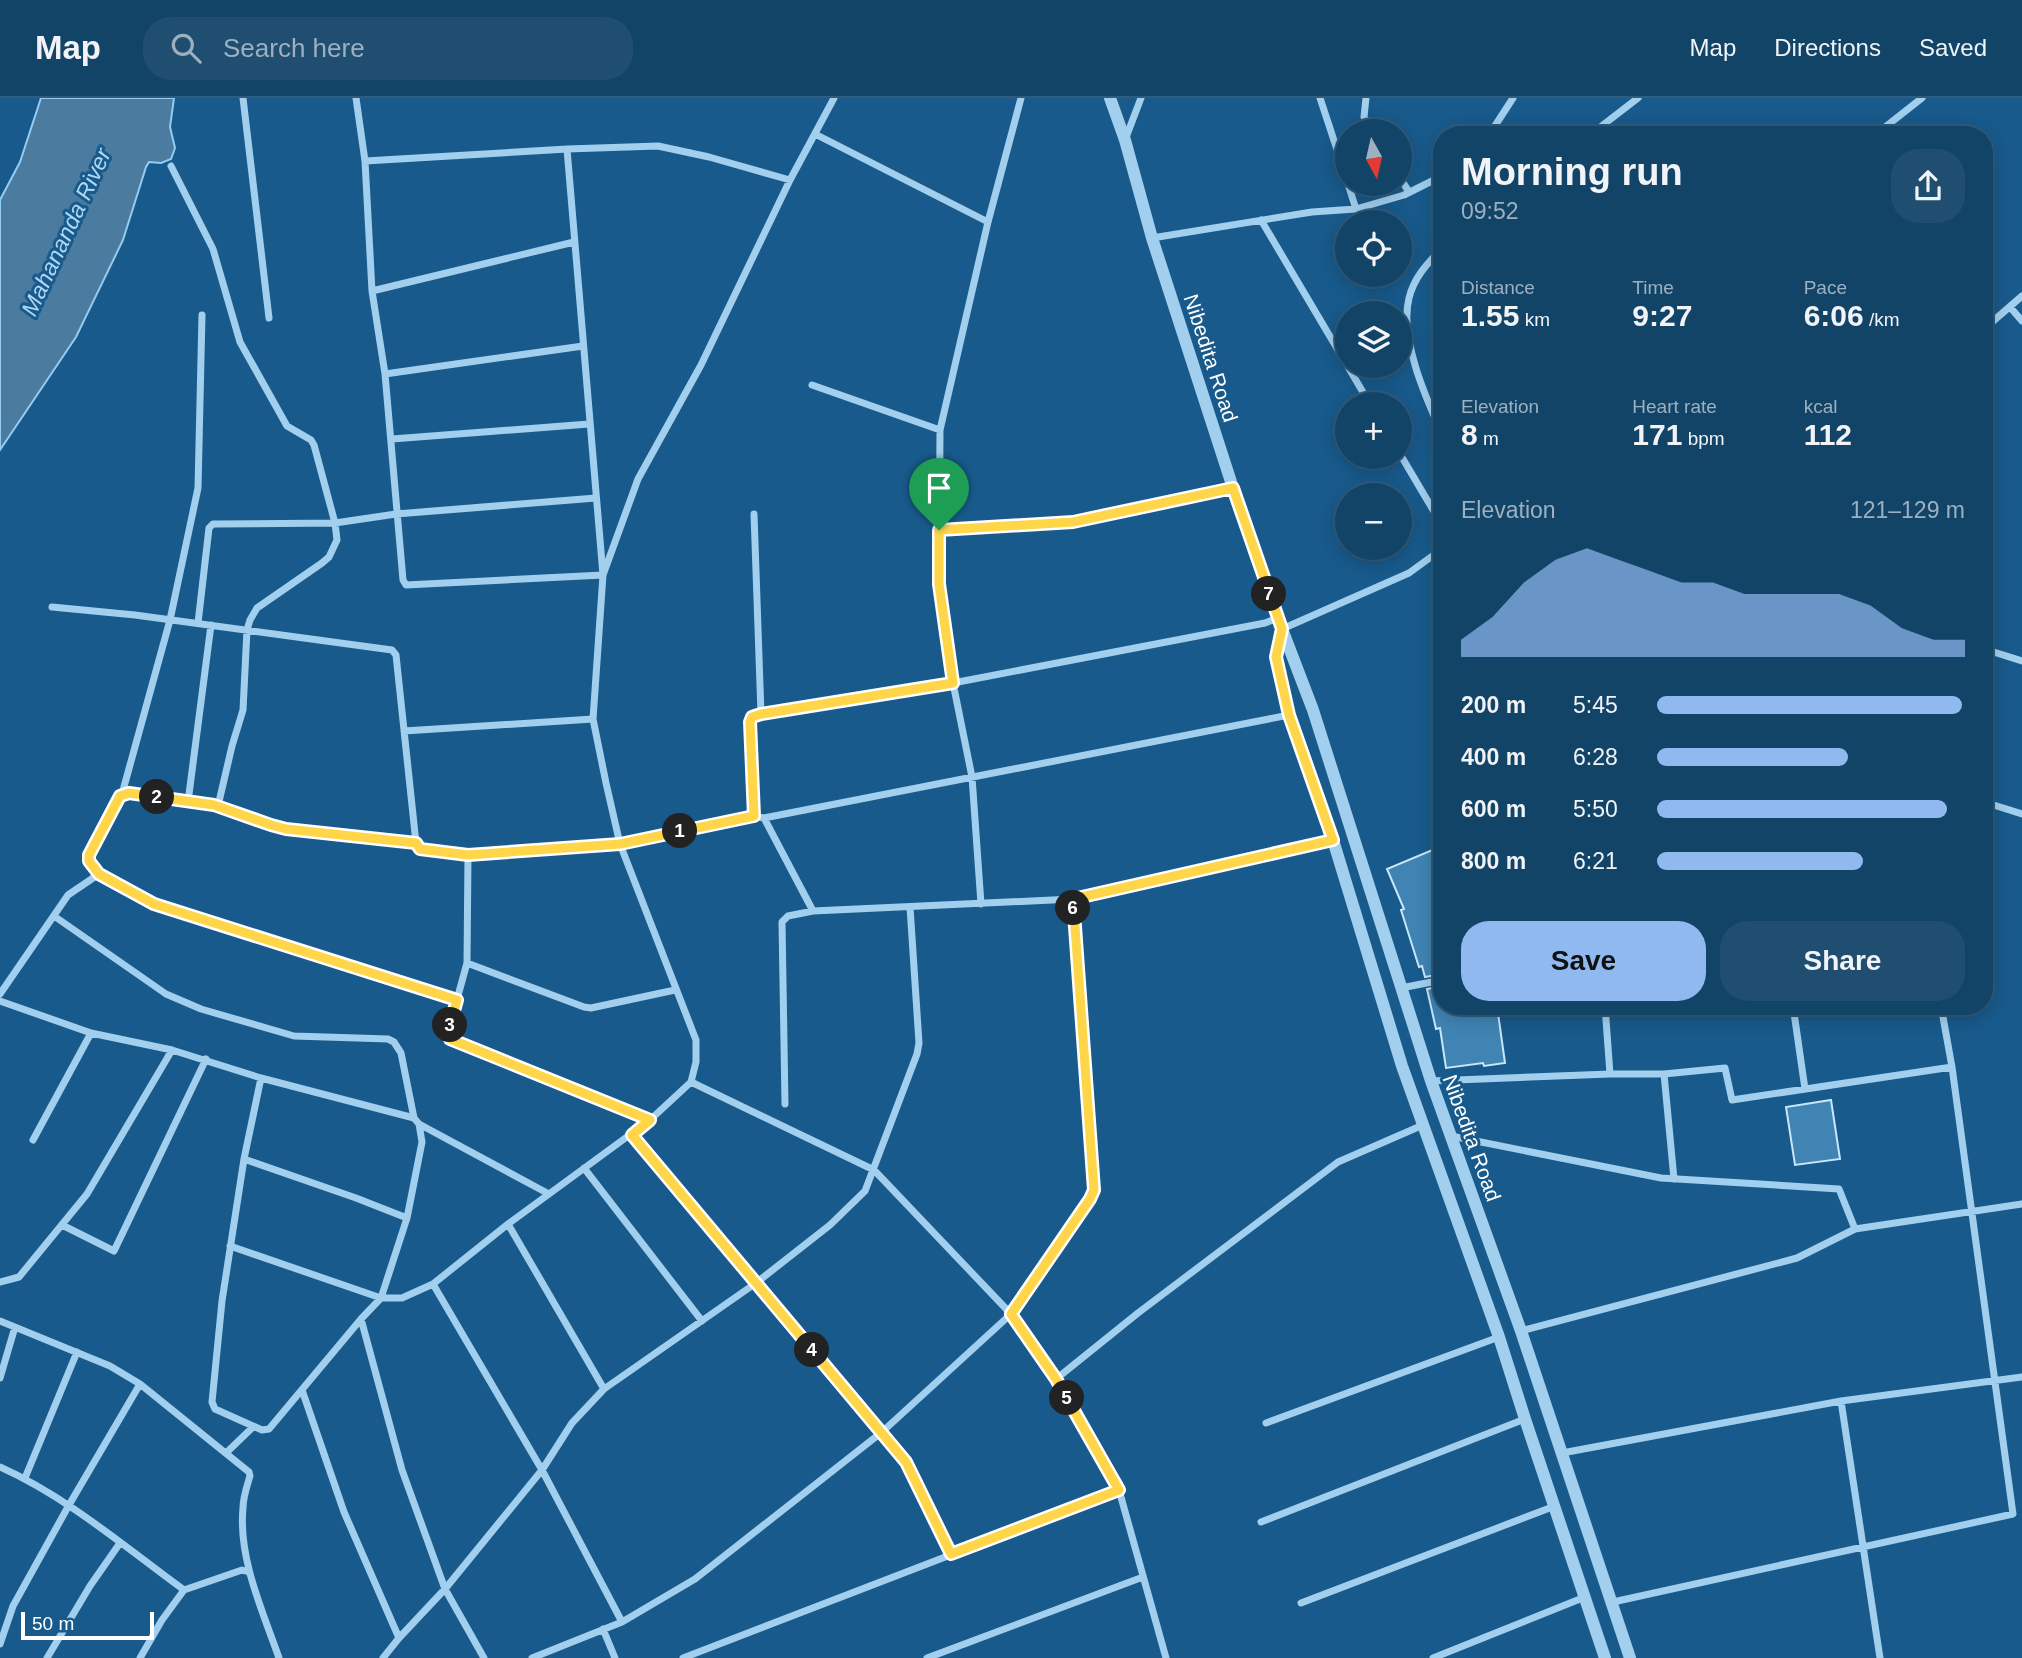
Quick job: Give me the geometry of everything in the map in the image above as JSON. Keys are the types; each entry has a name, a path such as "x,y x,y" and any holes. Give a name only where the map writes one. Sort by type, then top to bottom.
{"street":[{"path":"243,98 269,318"},
{"path":"356,98 365,161 372,291 385,374 403,580 406,585 603,575"},
{"path":"603,575 638,479 701,365 790,180 834,98"},
{"path":"981,904 972,777 953,683 939,584 940,430 988,222 1021,98"},
{"name":"Nibedita Road","path":"1110,98 1233,488 1313,710 1431,1081 1521,1331 1630,1658"},
{"path":"1125,140 1141,98"},
{"path":"1320,98 1335,144"},
{"path":"1365,119 1366,98"},
{"path":"1495,126 1513,98"},
{"path":"1602,126 1638,98"},
{"path":"1886,126 1922,98"},
{"path":"815,134 988,222"},
{"path":"365,161 567,149 665,147 790,180"},
{"path":"230,1246 381,1298 402,1298 433,1284 508,1224 632,1135 691,1082 696,1062 696,1040 620,844 593,719 603,575 567,149"},
{"path":"171,166 213,249 240,342 287,426 311,440 314,445 337,540 329,557 257,608 250,620 247,630 243,710 218,806"},
{"path":"1412,191 1433,180"},
{"path":"1352,196 1356,209"},
{"path":"1152,238 1312,212 1356,209 1397,196"},
{"path":"1261,220 1363,392"},
{"path":"372,291 574,242"},
{"path":"1433,257 1421,270 1409,296 1406,320 1421,388 1433,414"},
{"path":"1993,321 2022,296"},
{"path":"2010,307 2022,321"},
{"path":"202,315 198,488 170,620 122,794 88,856 89,863 99,874 154,904 457,1000"},
{"path":"385,374 583,346"},
{"path":"813,385 940,430"},
{"path":"391,439 590,424"},
{"path":"1409,469 1433,510"},
{"path":"939,530 1073,522 1233,488"},
{"path":"198,623 210,526 216,523 335,523 396,514 596,498"},
{"path":"754,514 761,714"},
{"path":"754,816 750,722 752,717 953,683 1265,623 1280,624 1409,573 1433,556"},
{"path":"52,607 198,623 392,650 396,655 416,843 420,849 468,855 620,844 754,816 764,818 1289,715"},
{"name":"Nibedita Road","path":"1280,624 1276,657 1289,715 1333,840 1402,1066 1499,1337 1605,1658"},
{"path":"188,802 211,625"},
{"path":"1993,652 2022,661"},
{"path":"404,731 593,719"},
{"path":"122,794 218,806 286,829 416,843"},
{"path":"1993,805 2022,814"},
{"path":"764,818 813,911"},
{"path":"785,1104 782,922 788,916 813,911 1073,899 1333,840"},
{"path":"468,855 467,963 448,1032 450,1039 650,1120"},
{"path":"0,994 68,895 99,874"},
{"path":"533,1658 622,1622 695,1579 882,1432 1011,1314 1094,1190 1073,899"},
{"path":"383,1658 445,1589 542,1470 572,1423 604,1389 756,1283 830,1225 865,1191 919,1043 910,907"},
{"path":"54,916 166,994 201,1009 294,1036 388,1040 394,1042 401,1053 422,1142 407,1218 381,1298 269,1429 262,1430 215,1409 212,1402 230,1246 261,1078"},
{"path":"467,963 591,1008 675,990"},
{"path":"1401,988 1433,982"},
{"path":"0,1001 91,1033 172,1050 416,1121 549,1194"},
{"path":"1606,1015 1610,1074"},
{"path":"1794,1015 1805,1089"},
{"path":"1613,1602 2013,1514 1973,1212 1943,1015"},
{"path":"33,1140 91,1033"},
{"path":"0,1282 19,1277 87,1194 172,1050"},
{"path":"62,1226 114,1251 205,1059"},
{"path":"1431,1081 1664,1074 1725,1068 1732,1100 1952,1067"},
{"path":"1664,1074 1674,1180"},
{"path":"691,1082 874,1170 1011,1314 1056,1379 1119,1490 1165,1656 1156,1658"},
{"path":"1056,1379 1138,1313 1338,1162 1423,1125"},
{"path":"632,1135 906,1462 951,1554"},
{"path":"1451,1136 1674,1180 1839,1189 1855,1229"},
{"path":"244,1159 407,1218"},
{"path":"584,1168 702,1321"},
{"path":"1266,1423 1499,1337 1797,1258 1855,1229 2022,1204"},
{"path":"508,1224 604,1389"},
{"path":"433,1284 542,1470 622,1622"},
{"path":"361,1319 401,1470 445,1589 484,1658"},
{"path":"0,1321 110,1366 140,1384 250,1475 242,1517 249,1572 279,1658"},
{"path":"0,1378 15,1327"},
{"path":"26,1478 77,1352"},
{"path":"1562,1453 1841,1401 2022,1377"},
{"path":"0,1644 12,1606 140,1384"},
{"path":"302,1390 344,1512 399,1638"},
{"path":"1841,1401 1880,1658"},
{"path":"1261,1522 1525,1419"},
{"path":"226,1453 253,1427"},
{"path":"0,1467 26,1478 69,1505 184,1590"},
{"path":"683,1658 1119,1490"},
{"path":"1301,1603 1555,1506"},
{"path":"47,1658 90,1586 120,1543"},
{"path":"140,1658 162,1620 184,1590 242,1570 249,1572"},
{"path":"927,1658 1143,1577"},
{"path":"1433,1658 1585,1597"},
{"path":"603,1629 615,1658"}],"water":[{"name":"Mahananda River","path":"41,98 174,98 170,127 175,148 171,159 161,163 149,162 146,167 123,240 76,337 0,450 0,200 20,162"}],"building":[{"path":"1433,850 1433,976 1425,977 1422,966 1419,967 1401,910 1404,909 1387,869"},
{"path":"1433,988 1433,1015 1498,1015 1505,1063 1446,1068 1440,1028 1436,1029 1427,989"},
{"path":"1831,1100 1840,1159 1795,1165 1786,1107"}],"route":[{"path":"1233,488 1282,629 1276,657 1289,715 1333,840 1073,899 1094,1190 1011,1314 1056,1379 1119,1490 951,1554 906,1462 632,1135 650,1120 450,1039 448,1032 457,1000 154,904 99,874 88,858 120,796 129,793 214,805 286,829 416,843 420,849 468,855 620,844 754,816 750,722 752,717 953,683 939,584 939,530 1073,522 1233,488"}]}
